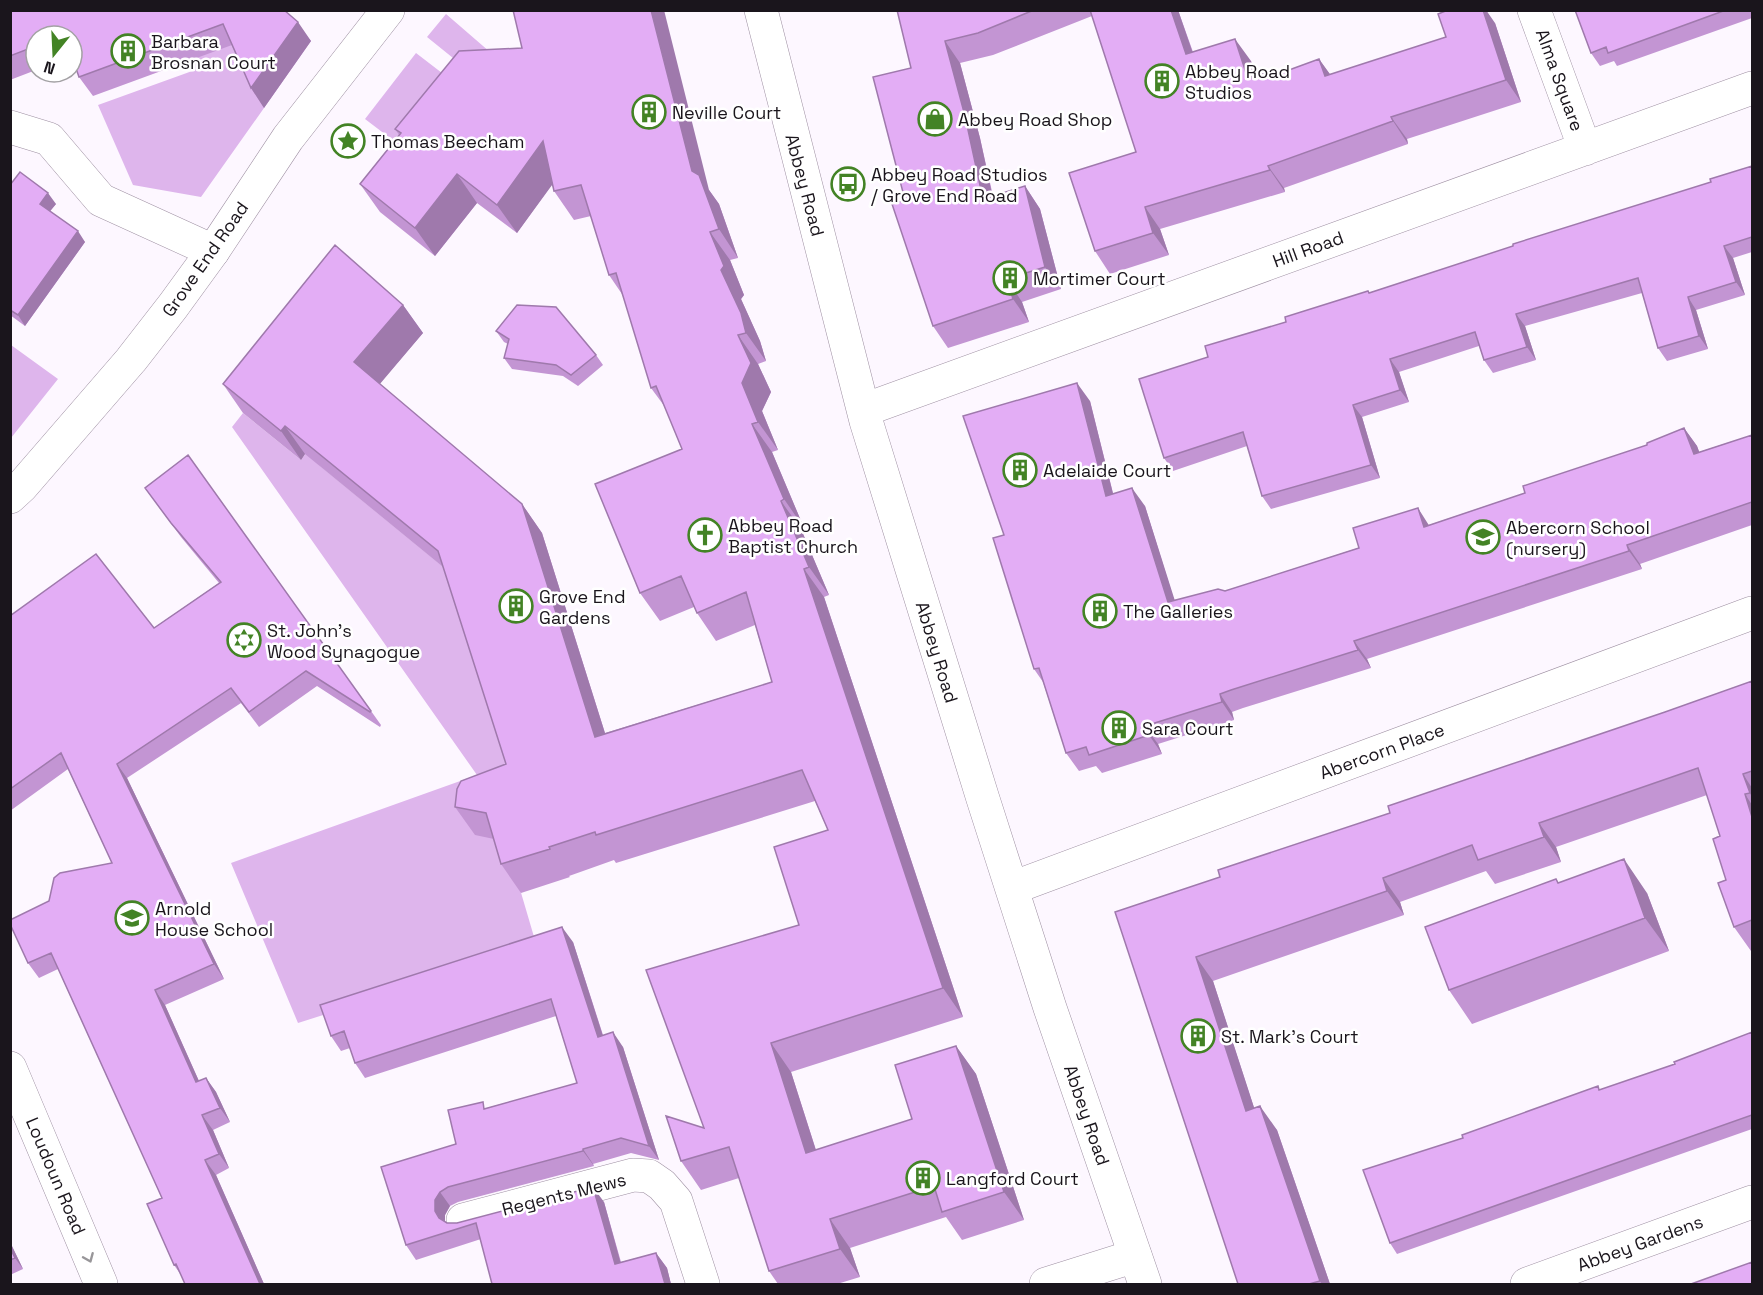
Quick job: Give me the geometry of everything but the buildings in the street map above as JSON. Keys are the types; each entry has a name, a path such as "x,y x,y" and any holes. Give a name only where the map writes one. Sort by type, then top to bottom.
{"street":[{"name":"Grove End Road","path":"10,497 130,360 213,252 288,138 388,10"},
{"name":"Abbey Road","path":"761,10 864,410 1050,1008 1140,1270"},
{"name":"Alma Square","path":"1534,10 1585,149"},
{"name":"Hill Road","path":"864,410 1752,88"},
{"path":"10,127 49,139 101,200 213,252"},
{"name":"Abercorn Place","path":"1012,888 1752,613"},
{"name":"Loudoun Road","path":"10,1068 101,1284"},
{"name":"Regents Mews","path":"463,1220 633,1175 650,1176 662,1185 676,1201 703,1284"},
{"name":"Abbey Gardens","path":"1527,1284 1752,1202"},
{"path":"1046,1284 1140,1270"}],"shaded area":[{"path":"223,10 264,108 201,197 133,185 98,105 195,70 175,11"},
{"path":"446,14 505,65 479,79 427,37"},
{"path":"416,53 468,93 415,157 365,119"},
{"path":"11,345 58,379 11,438"},
{"path":"243,413 301,460 308,450 320,466 458,579 526,792 504,835 537,947 298,1023 231,863 477,775 232,427"}],"place":[{"name":"Barbara Brosnan Court","path":"128,51"},
{"name":"Abbey Road Studios","path":"1162,81"},
{"name":"Neville Court","path":"649,112"},
{"name":"Abbey Road Shop","path":"935,119"},
{"name":"Thomas Beecham","path":"348,141"},
{"name":"Abbey Road Studios / Grove End Road","path":"848,184"},
{"name":"Mortimer Court","path":"1010,278"},
{"name":"Adelaide Court","path":"1020,470"},
{"name":"Abbey Road Baptist Church","path":"705,535"},
{"name":"Abercorn School (nursery)","path":"1483,537"},
{"name":"Grove End Gardens","path":"516,606"},
{"name":"The Galleries","path":"1100,611"},
{"name":"St. John's Wood Synagogue","path":"244,640"},
{"name":"Sara Court","path":"1119,728"},
{"name":"Arnold House School","path":"132,918"},
{"name":"St. Mark's Court","path":"1198,1036"},
{"name":"Langford Court","path":"923,1178"}]}
